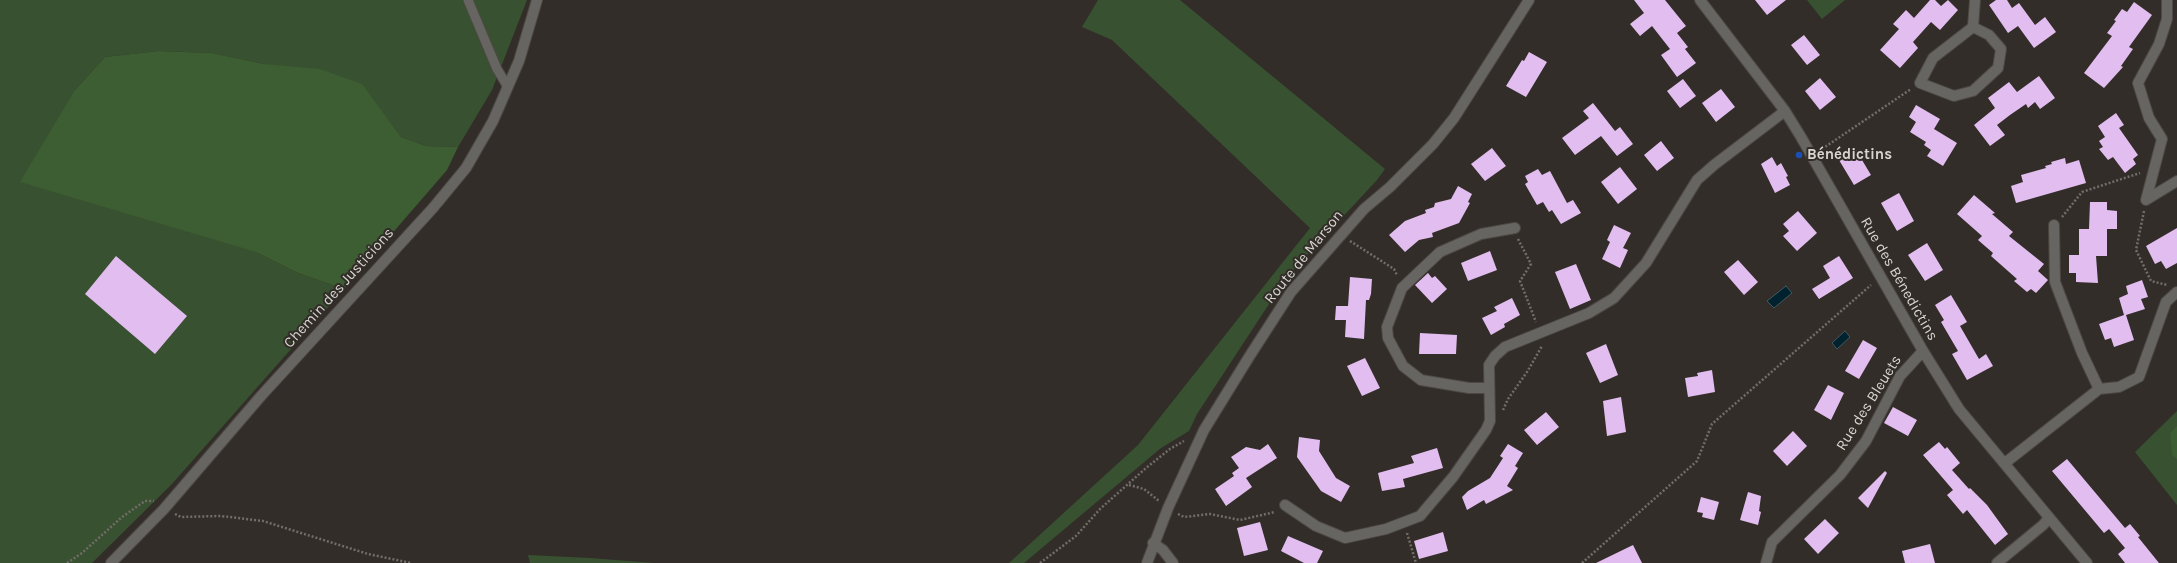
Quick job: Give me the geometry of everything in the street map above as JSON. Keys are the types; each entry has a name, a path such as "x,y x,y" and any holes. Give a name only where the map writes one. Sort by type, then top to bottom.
{"street":[{"name":"Chemin des Justicions","path":"111,563 164,510 261,396 427,214 466,168 493,121 519,61 537,0"},
{"name":"Route de Marson","path":"1147,563 1153,543 1168,508 1204,430 1291,292 1364,209 1390,187 1433,144 1454,118 1529,0"},
{"name":"Rue des Bénedictins","path":"1700,0 1785,111 1812,155 1923,351 1959,408 2087,563"},
{"path":"1973,27 1989,35 2001,49 1998,68 1973,91 1954,96 1920,83 1933,58 1973,27 1975,0"},
{"path":"2146,200 2152,170 2162,139 2149,118 2138,83 2159,44 2167,19 2167,0"},
{"path":"1285,505 1316,526 1345,538 1386,529 1420,516 1453,478 1486,430 1490,421 1490,365 1495,356 1504,347 1590,313 1614,298 1624,289 1646,263 1697,180 1714,165 1785,111"},
{"path":"2146,200 2177,181"},
{"path":"2054,225 2055,282 2082,352 2099,389"},
{"path":"1489,388 1469,388 1421,380 1403,366 1388,338 1387,327 1402,288 1440,252 1481,234 1515,228"},
{"path":"2005,464 2099,389 2120,387 2139,377 2166,302 2174,289"},
{"name":"Rue des Bleuets","path":"1766,563 1772,542 1840,475 1866,441 1900,376 1923,351"},
{"path":"1998,563 2044,525 2049,518"},
{"path":"1153,543 1163,550 1173,563"}],"lane":[{"path":"468,0 497,69 508,87"}],"path":[{"path":"1812,155 1920,83"},
{"path":"2054,225 2082,192 2152,170"},
{"path":"2146,200 2136,250 2151,281 2174,289"},
{"path":"1490,421 1499,421 1508,399 1527,372 1543,342 1520,281 1531,264 1518,239 1515,228"},
{"path":"1340,235 1394,269 1402,288"},
{"path":"1582,563 1697,462 1712,424 1881,277"},
{"path":"1040,563 1076,536 1100,509 1170,449 1204,430"},
{"path":"1128,484 1144,489 1168,508 1184,517 1210,514 1240,520 1276,511 1285,505"},
{"path":"67,563 82,553 122,517 145,501 155,501 164,510 181,517 221,516 263,521 368,554 411,563"},
{"path":"1404,522 1416,563"}],"green space":[{"path":"0,0 527,0 492,90 458,147 426,146 401,137 382,112 264,64 212,53 158,51 105,57 75,90 256,252 298,273 344,289 171,485 92,563 0,563"},
{"path":"1098,0 1180,0 1385,169 1377,180 1286,278 1197,414 1189,431 1161,448 1024,563 1009,563 1138,445 1310,228 1112,40 1082,27"},
{"path":"1807,0 1845,0 1822,19"},
{"path":"158,51 212,53 264,64 320,69 362,84 401,137 426,146 458,147 447,170 344,289 298,273 256,252 20,182 75,90 105,57"},
{"path":"2177,411 2177,505 2135,452"},
{"path":"2177,426 2177,459 2172,455 2170,433"},
{"path":"528,555 590,558 654,563 530,563"}],"water":[{"path":"1786,286 1792,293 1774,308 1767,301"},
{"path":"1845,331 1850,337 1837,349 1832,343"}],"building":[{"path":"1634,0 1665,0 1686,26 1677,33 1688,47 1685,49 1696,63 1677,77 1661,55 1670,49 1652,26 1640,36 1630,24 1644,13"},
{"path":"1755,0 1786,0 1767,15"},
{"path":"1930,0 1935,0 1941,6 1948,0 1958,10 1940,30 1931,22 1913,42 1918,48 1900,68 1880,50 1899,29 1893,24 1906,10 1914,18"},
{"path":"1996,0 2007,0 2012,8 2019,3 2035,25 2045,17 2056,32 2034,48 2018,26 2008,33 1989,5"},
{"path":"2134,2 2152,15 2129,47 2133,49 2121,66 2123,67 2104,88 2084,73 2112,36 2107,33 2116,21 2114,20 2122,9 2127,12"},
{"path":"1804,35 1820,55 1807,65 1791,45"},
{"path":"1529,52 1547,62 1526,97 1506,86 1522,60 1524,61"},
{"path":"2039,76 2055,98 2040,109 2035,102 2028,108 2026,104 2010,115 1997,125 2005,135 1990,146 1974,125 1995,108 1988,98 2009,82 2017,92"},
{"path":"1820,78 1836,97 1820,110 1805,91"},
{"path":"1683,79 1696,96 1680,108 1667,91"},
{"path":"1721,89 1735,107 1716,122 1702,103"},
{"path":"1593,103 1615,131 1620,127 1633,144 1617,156 1601,136 1575,155 1562,138 1589,118 1583,111"},
{"path":"1916,105 1940,119 1934,129 1957,143 1943,166 1927,156 1931,150 1924,145 1926,142 1910,132 1916,122 1909,117"},
{"path":"2116,113 2124,125 2119,128 2138,155 2133,159 2136,164 2125,173 2113,157 2108,160 2099,149 2103,147 2099,141 2105,137 2098,126"},
{"path":"1661,141 1674,158 1657,171 1644,155"},
{"path":"1492,148 1506,166 1485,181 1471,164"},
{"path":"1856,150 1871,175 1854,185 1839,160"},
{"path":"1772,157 1777,166 1781,163 1788,176 1786,177 1790,185 1775,193 1761,164"},
{"path":"2065,158 2066,164 2079,160 2086,183 2016,203 2011,186 2023,182 2021,175 2046,168 2045,166 2052,164 2051,162"},
{"path":"1620,167 1637,189 1618,204 1601,182"},
{"path":"1538,169 1542,175 1550,171 1567,203 1573,200 1581,213 1561,224 1552,210 1549,212 1543,202 1537,205 1525,184 1528,182 1525,176"},
{"path":"1458,186 1472,194 1468,202 1470,203 1459,223 1432,233 1433,237 1419,240 1405,252 1389,235 1405,221 1426,213 1425,210 1434,207 1435,203 1451,199"},
{"path":"1899,193 1914,221 1897,231 1881,203"},
{"path":"1974,195 1995,213 1992,214 2013,232 2009,236 2044,264 2038,271 2048,280 2036,293 2031,289 2027,292 2014,281 2017,279 1991,256 1993,253 1978,240 1982,236 1957,214"},
{"path":"2090,202 2107,202 2107,210 2117,211 2117,229 2107,229 2107,256 2096,256 2098,283 2076,282 2076,273 2069,273 2069,255 2079,255 2079,229 2089,229"},
{"path":"1798,211 1817,233 1797,251 1783,236 1789,231 1783,224"},
{"path":"1614,225 1631,233 1623,248 1628,250 1620,268 1602,259 1610,242 1607,240"},
{"path":"2177,228 2177,263 2166,269 2161,261 2155,264 2146,246"},
{"path":"1927,243 1943,270 1925,281 1908,255"},
{"path":"1490,251 1497,270 1468,281 1461,263"},
{"path":"116,256 187,316 155,354 85,294"},
{"path":"1839,256 1853,278 1819,299 1812,289 1830,278 1823,266"},
{"path":"1738,260 1758,282 1744,295 1724,272"},
{"path":"1576,264 1591,300 1570,309 1555,272"},
{"path":"1428,273 1432,278 1435,276 1447,289 1432,303 1415,285"},
{"path":"1350,277 1372,279 1371,294 1369,300 1366,300 1364,339 1345,337 1346,320 1335,320 1336,306 1348,306"},
{"path":"2142,280 2148,297 2141,299 2145,309 2126,315 2134,340 2114,347 2111,338 2105,340 2099,324 2124,315 2119,298 2128,294 2126,286"},
{"path":"1951,295 1967,322 1960,326 1979,359 1986,354 1993,366 1967,380 1952,354 1958,351 1941,322 1944,320 1935,305"},
{"path":"1512,298 1520,315 1504,324 1505,327 1491,335 1482,318 1497,311 1494,307"},
{"path":"1420,333 1457,335 1456,354 1419,354"},
{"path":"1863,340 1877,348 1859,379 1845,371"},
{"path":"1606,344 1618,375 1600,383 1586,353"},
{"path":"1365,358 1380,388 1362,396 1347,366"},
{"path":"1712,370 1715,392 1688,397 1685,378 1698,376 1697,373"},
{"path":"1828,385 1844,393 1831,420 1814,410"},
{"path":"1621,397 1626,432 1607,436 1603,401"},
{"path":"1893,407 1917,420 1908,436 1884,423"},
{"path":"1546,412 1559,427 1537,445 1524,430"},
{"path":"1793,431 1807,446 1787,466 1773,451"},
{"path":"1299,437 1320,440 1319,451 1336,478 1350,486 1341,502 1321,491 1297,457"},
{"path":"1939,442 1945,449 1947,447 1960,463 1952,470 1969,489 1970,488 1987,505 2008,534 1995,545 1967,510 1963,514 1947,495 1953,490 1923,455"},
{"path":"1268,444 1277,458 1246,478 1252,487 1226,506 1215,489 1234,476 1232,473 1239,468 1231,457 1246,447 1260,450"},
{"path":"1508,444 1523,453 1515,466 1518,468 1507,486 1513,490 1486,504 1484,500 1467,510 1462,497 1468,491 1490,478 1503,458 1500,456"},
{"path":"1437,448 1443,468 1403,479 1405,487 1382,491 1378,473 1414,463 1411,456"},
{"path":"2067,459 2125,528 2130,524 2140,536 2138,537 2159,563 2125,563 2118,554 2125,548 2109,529 2104,533 2052,471"},
{"path":"1885,471 1887,473 1868,508 1858,498"},
{"path":"1748,492 1761,496 1759,511 1761,512 1758,525 1740,520"},
{"path":"1701,497 1719,502 1714,520 1702,517 1703,513 1697,512"},
{"path":"1825,519 1839,533 1818,554 1804,539"},
{"path":"1260,522 1268,550 1244,556 1237,528"},
{"path":"1443,532 1448,551 1419,559 1414,541"},
{"path":"1288,536 1323,551 1317,563 1304,563 1281,551"},
{"path":"1930,544 1935,563 1905,563 1902,551"},
{"path":"1633,545 1642,563 1596,563"}],"place":[{"name":"Bénédictins","path":"1799,155"}]}
